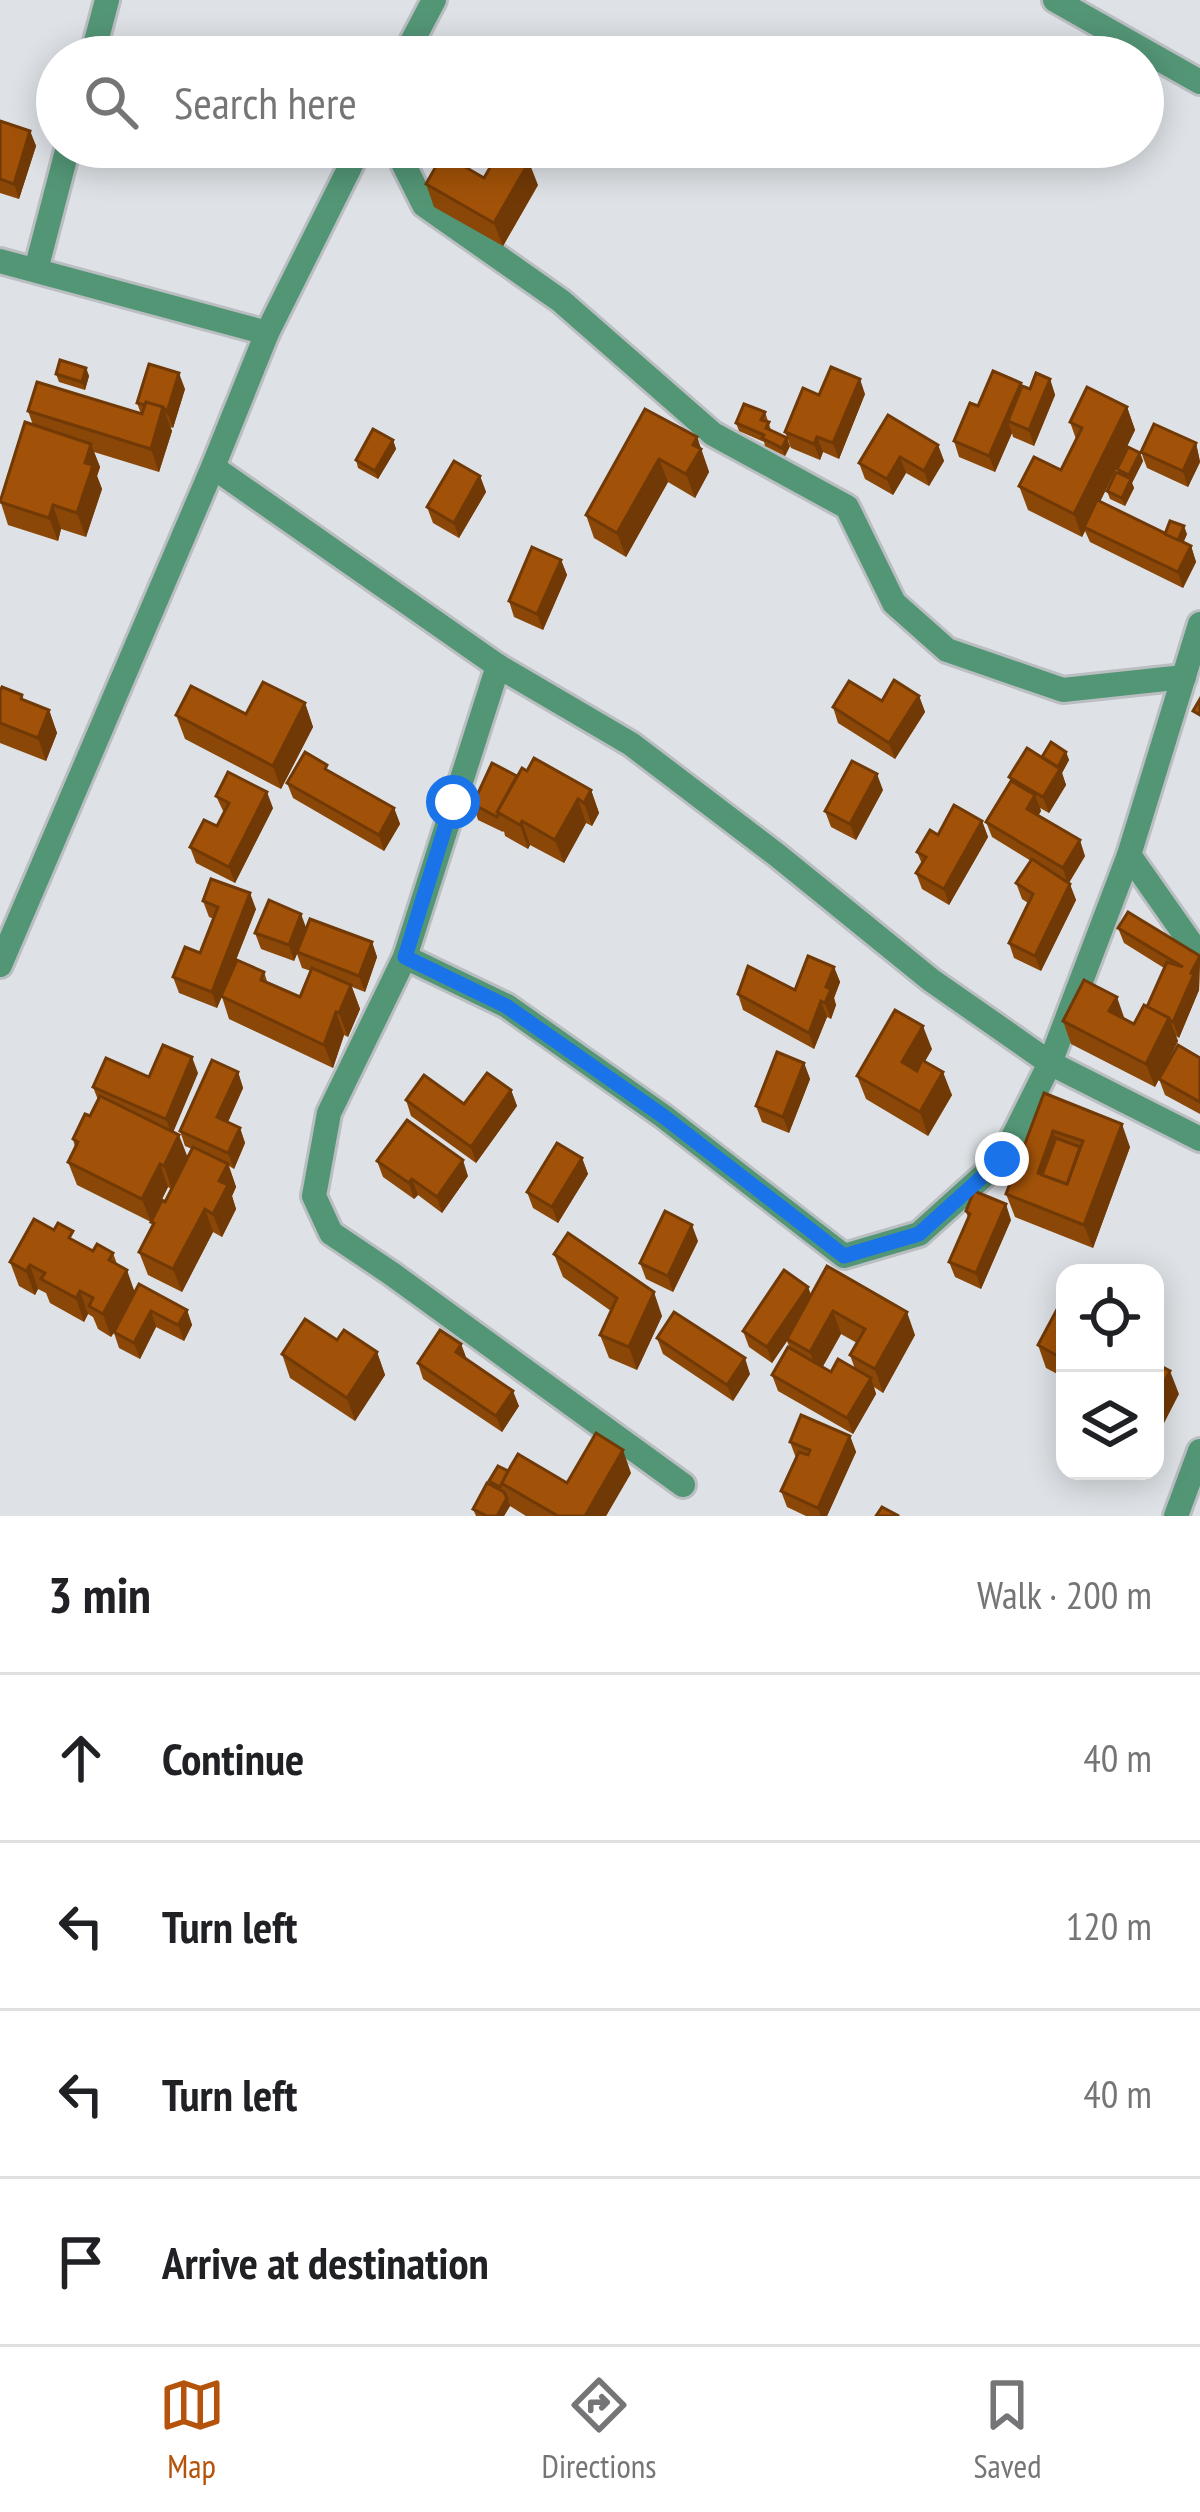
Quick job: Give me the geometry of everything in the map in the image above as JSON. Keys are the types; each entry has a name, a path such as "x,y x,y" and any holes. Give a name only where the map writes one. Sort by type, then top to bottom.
{"street":[{"path":"97,36 106,0"},
{"path":"415,36 434,0"},
{"path":"1055,0 1119,36"},
{"path":"1164,62 1200,82"},
{"path":"37,270 63,168"},
{"path":"0,964 267,333 350,168"},
{"path":"405,168 424,206 561,302 713,434 847,507 894,603 947,650 1063,690 1184,677"},
{"path":"0,261 267,333"},
{"path":"213,467 498,666 631,744 931,980 1050,1063 1200,1138"},
{"path":"405,957 506,1006 663,1116 844,1256 919,1234 1002,1159 1050,1063 1129,855 1200,624"},
{"path":"498,666 405,957 329,1112 314,1196 331,1233 682,1485"},
{"path":"1129,855 1200,956"},
{"path":"1177,1516 1200,1451"}],"building":[{"path":"0,121 30,131 14,184 0,179"},
{"path":"435,168 467,168 484,178 490,168 526,168 494,223 426,184"},
{"path":"60,360 86,368 82,382 56,374"},
{"path":"149,364 179,373 167,412 163,407 137,403"},
{"path":"831,367 860,379 833,443 817,437 814,444 785,432 803,388 819,395"},
{"path":"993,371 1021,383 989,456 954,441 970,403 978,406"},
{"path":"1036,373 1050,379 1029,430 1008,421 1022,386 1030,389"},
{"path":"37,382 142,414 146,402 163,407 151,449 28,411"},
{"path":"1087,387 1127,407 1074,514 1019,486 1034,457 1061,470 1082,428 1070,422"},
{"path":"744,404 765,412 761,420 769,422 766,428 787,438 782,448 736,423"},
{"path":"645,409 697,437 693,445 701,449 686,474 659,459 617,533 586,515"},
{"path":"888,415 938,445 924,471 900,457 887,479 859,463"},
{"path":"25,422 91,444 85,463 93,465 77,513 53,505 49,518 0,502"},
{"path":"1154,424 1196,443 1183,471 1141,452"},
{"path":"373,429 393,440 375,471 356,460"},
{"path":"1128,447 1140,453 1129,475 1117,469"},
{"path":"454,461 480,476 454,523 427,507"},
{"path":"1116,472 1131,479 1122,498 1107,491"},
{"path":"1097,500 1191,546 1178,572 1084,527"},
{"path":"1170,521 1184,526 1178,540 1165,534"},
{"path":"532,547 561,560 537,614 509,601"},
{"path":"894,680 919,696 889,743 833,707 849,681 882,701"},
{"path":"263,682 305,703 273,766 176,715 191,686 246,714"},
{"path":"2,687 49,710 38,738 0,723"},
{"path":"1051,742 1066,752 1058,767 1042,757"},
{"path":"1027,748 1060,769 1043,797 1009,777"},
{"path":"305,752 327,765 325,769 394,808 379,835 287,783"},
{"path":"534,758 591,790 584,803 578,799 555,840 497,812 522,768 527,771"},
{"path":"852,761 877,774 850,824 825,811"},
{"path":"492,763 517,776 497,817 473,804"},
{"path":"228,772 267,792 229,867 190,847 204,820 217,826 229,803 216,796"},
{"path":"1011,781 1035,795 1027,809 1080,840 1063,868 986,822"},
{"path":"954,805 982,821 944,889 916,873 926,857 917,852 930,830 938,835"},
{"path":"1032,859 1070,884 1035,956 1009,943 1033,894 1016,883"},
{"path":"211,879 250,893 212,992 173,977 185,947 200,953 218,907 203,901"},
{"path":"269,900 301,914 289,945 255,933"},
{"path":"1128,912 1200,956 1173,1022 1147,1007 1167,962 1183,967 1118,928"},
{"path":"310,919 372,942 359,976 297,952"},
{"path":"808,956 834,967 826,987 831,989 809,1033 738,994 748,966 795,990"},
{"path":"237,960 264,972 261,980 300,997 312,968 351,985 324,1045 221,996"},
{"path":"1084,980 1117,997 1109,1011 1134,1024 1144,1005 1169,1018 1146,1064 1063,1021"},
{"path":"895,1010 923,1026 902,1062 917,1071 922,1060 943,1072 920,1112 857,1076"},
{"path":"163,1045 192,1057 166,1119 93,1087 106,1058 149,1077"},
{"path":"1178,1045 1200,1058 1200,1102 1159,1079"},
{"path":"777,1052 804,1063 783,1117 756,1106"},
{"path":"212,1060 238,1072 217,1117 240,1128 228,1153 180,1131"},
{"path":"487,1073 511,1090 471,1147 406,1100 424,1075 464,1104"},
{"path":"1044,1093 1122,1124 1084,1225 1006,1194","holes":["1053,1131 1083,1141 1067,1184 1038,1173"]},
{"path":"100,1096 179,1135 142,1199 68,1162 85,1114 90,1116"},
{"path":"407,1120 463,1160 437,1197 377,1161"},
{"path":"1056,1138 1080,1147 1067,1184 1042,1175"},
{"path":"557,1143 582,1158 552,1207 527,1192"},
{"path":"193,1147 228,1164 219,1181 228,1185 213,1214 205,1209 173,1269 139,1252"},
{"path":"974,1191 1006,1204 976,1273 949,1262 970,1214 966,1211"},
{"path":"665,1211 692,1225 668,1276 640,1263"},
{"path":"34,1219 54,1230 58,1223 73,1231 69,1238 93,1251 97,1244 113,1253 109,1260 127,1270 103,1314 89,1306 93,1298 80,1291 76,1298 41,1279 45,1273 30,1265 26,1271 10,1262"},
{"path":"568,1233 654,1292 629,1347 600,1335 617,1298 554,1254"},
{"path":"827,1266 907,1312 875,1369 850,1355 865,1329 833,1311 810,1352 787,1339"},
{"path":"784,1270 808,1287 767,1347 743,1331"},
{"path":"139,1284 187,1310 178,1325 151,1311 134,1343 114,1332"},
{"path":"1056,1311 1056,1355 1038,1345"},
{"path":"674,1312 745,1358 727,1385 657,1338"},
{"path":"305,1319 337,1340 344,1330 377,1352 347,1398 282,1354"},
{"path":"440,1330 461,1344 456,1352 513,1391 496,1416 418,1363"},
{"path":"788,1347 831,1372 838,1359 871,1378 847,1418 772,1375"},
{"path":"801,1415 850,1436 818,1508 781,1491 799,1452 808,1455 810,1450 790,1442"},
{"path":"596,1433 623,1450 585,1516 558,1516 501,1483 518,1454 567,1483"},
{"path":"498,1466 508,1471 500,1487 489,1481"},
{"path":"487,1483 507,1498 497,1516 473,1509"},
{"path":"882,1507 899,1516 876,1516"}],"route":[{"path":"453,802 405,957 506,1006 663,1116 844,1256 919,1234 1002,1159"}]}
